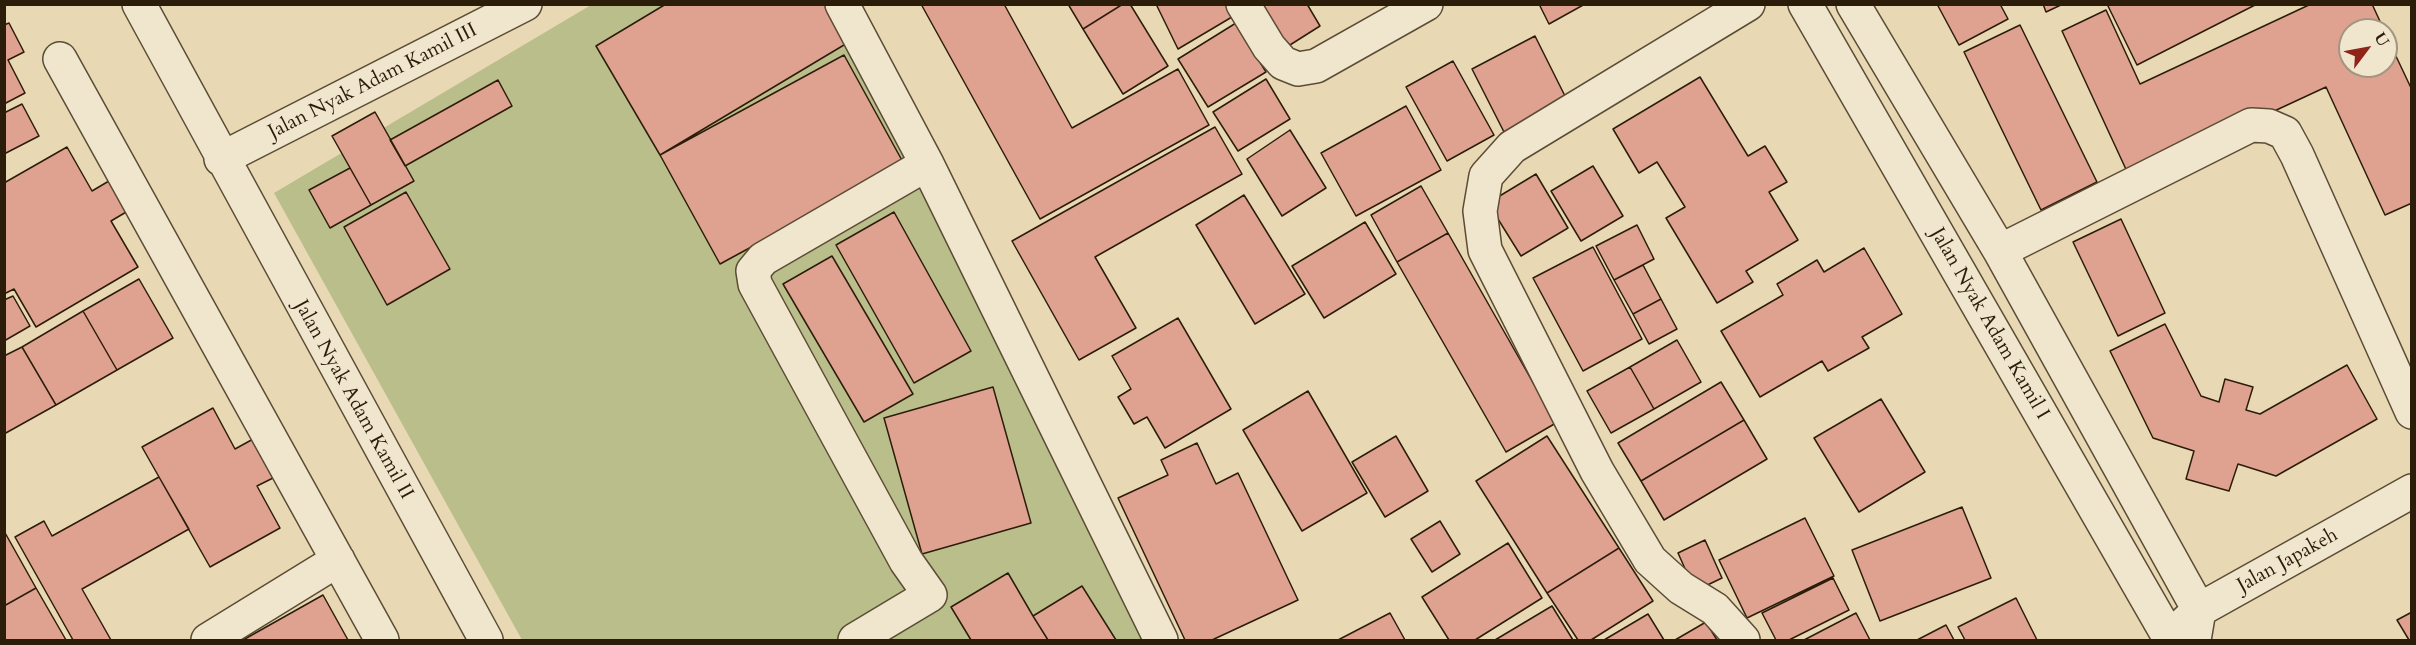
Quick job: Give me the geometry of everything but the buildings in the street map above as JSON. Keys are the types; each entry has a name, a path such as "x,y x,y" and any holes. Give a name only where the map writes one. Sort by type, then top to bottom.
{"street":[{"name":"Jalan Nyak Adam Kamil II","path":"139,4 221,159 486,640"},
{"name":"Jalan Nyak Adam Kamil III","path":"221,159 525,4"},
{"path":"842,4 927,164 1161,640"},
{"path":"1243,4 1269,47 1283,63 1298,69 1316,66 1426,4"},
{"path":"1743,640 1715,609 1681,588 1650,560 1597,471 1485,250 1480,211 1486,176 1512,147 1748,4"},
{"name":"Jalan Nyak Adam Kamil I","path":"1805,4 2181,634"},
{"path":"1853,4 2000,251 2181,634"},
{"path":"60,59 382,640"},
{"path":"2000,251 2251,125 2269,126 2285,133 2297,155 2412,412"},
{"path":"855,640 930,595 901,550 755,284 753,270 763,259 927,164"},
{"name":"Jalan Japakeh","path":"2181,634 2412,491"},
{"path":"208,640 338,560"}],"green space":[{"path":"591,5 829,5 1162,640 522,640 274,193"}]}
